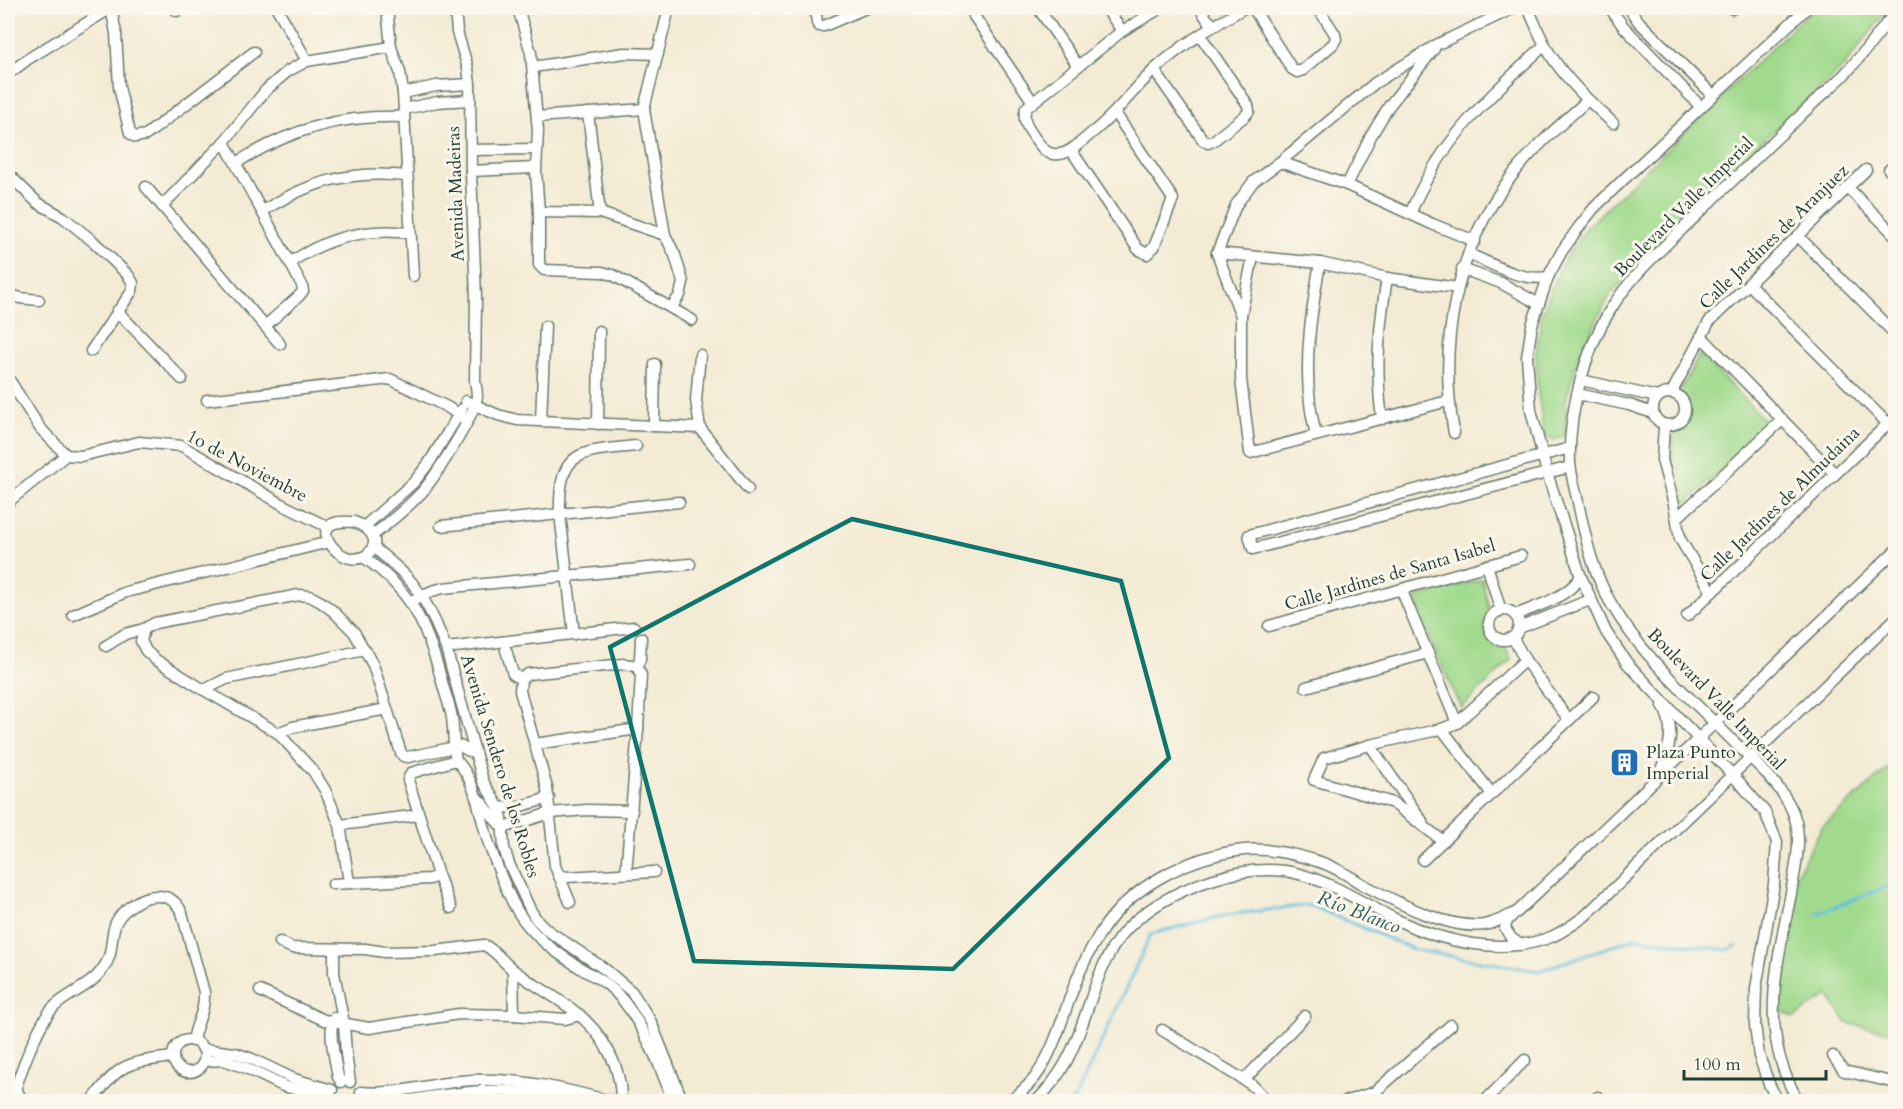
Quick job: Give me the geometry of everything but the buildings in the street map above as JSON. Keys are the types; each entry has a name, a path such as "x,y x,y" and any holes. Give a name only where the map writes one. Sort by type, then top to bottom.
{"street":[{"path":"8,74 28,59 111,8 116,33 119,87 130,133 135,137 146,135 254,52"},
{"path":"277,8 306,61"},
{"path":"387,8 391,46 400,72 403,93 413,276"},
{"name":"Avenida Madeiras","path":"373,535 422,492 439,470 470,403 475,382 476,297 470,84 468,68 457,32 454,8"},
{"path":"518,8 531,53 537,117 539,265 544,270 613,275 692,320"},
{"path":"669,8 644,109 665,235 675,255 683,282 680,295 671,308"},
{"path":"815,8 817,23 819,26 824,26 866,8"},
{"path":"1038,8 1078,66"},
{"path":"1106,8 1122,31"},
{"path":"1161,8 1122,31 1026,108 1024,121 1044,150 1051,154 1071,150 1115,113 1154,70 1200,35 1245,8"},
{"path":"1200,8 1214,26"},
{"path":"1253,8 1292,69 1297,72 1334,44 1336,39 1335,33 1318,8"},
{"path":"1241,316 1217,253 1236,205 1253,182 1375,83 1438,44 1514,8"},
{"path":"1528,8 1549,53 1565,75 1613,123"},
{"path":"1611,8 1623,26 1700,106"},
{"path":"1629,8 1639,22 1713,95"},
{"path":"1778,1101 1759,1056 1755,1025 1756,988 1774,884 1777,842 1765,812 1627,663 1606,632 1581,577 1547,473 1531,410 1527,357 1532,325 1548,277 1562,251 1594,208 1700,106 1807,8"},
{"name":"Boulevard Valle Imperial","path":"1799,1101 1790,1088 1780,1061 1773,1031 1774,990 1780,946 1798,856 1799,828 1790,805 1777,786 1657,664 1622,621 1609,600 1596,572 1584,528 1570,467 1570,448 1577,394 1592,346 1607,315 1622,292 1663,248 1843,76 1896,11"},
{"path":"974,16 1033,102"},
{"path":"1154,70 1203,140 1208,143 1213,141 1249,111 1248,105 1200,35"},
{"path":"1347,184 1389,106 1438,44"},
{"path":"1410,214 1420,189 1456,134 1480,106 1545,45"},
{"path":"162,206 224,142 266,90 288,71 306,61 391,46"},
{"path":"532,67 624,53 658,54"},
{"path":"403,93 436,86 470,84"},
{"path":"1454,433 1448,401 1447,358 1451,323 1462,269 1491,206 1510,178 1529,155 1588,99"},
{"path":"236,163 261,147 316,125 345,119 404,113 437,102 470,100"},
{"path":"537,117 644,109"},
{"path":"588,113 600,213"},
{"path":"1071,150 1138,249 1147,254 1154,247 1173,199 1115,113"},
{"path":"224,142 302,285 303,291 265,326"},
{"path":"471,150 536,149"},
{"path":"1280,162 1347,184 1475,241"},
{"path":"471,171 536,168"},
{"name":"Calle Jardines de Aranjuez","path":"1672,392 1709,322 1866,170"},
{"path":"8,174 38,203 63,217 86,236 129,275 133,283 132,291 92,351"},
{"path":"263,211 300,190 342,177 364,174 407,176"},
{"path":"146,187 280,344"},
{"path":"1848,188 1896,236"},
{"path":"539,212 600,213 665,235"},
{"path":"291,262 322,243 356,233 383,231 410,233"},
{"path":"1798,236 1896,335"},
{"path":"1217,253 1320,263 1387,278 1458,288"},
{"path":"1469,254 1527,278 1548,277"},
{"path":"1253,256 1241,316 1241,379 1250,453 1448,401"},
{"path":"1316,435 1310,403 1309,347 1312,303 1320,263"},
{"path":"1462,269 1501,283 1539,304"},
{"path":"1382,418 1377,387 1377,359 1387,278"},
{"path":"1749,284 1892,419"},
{"path":"8,294 39,300"},
{"path":"117,311 182,379"},
{"path":"541,421 544,326"},
{"path":"598,424 599,331"},
{"path":"1701,336 1834,474"},
{"path":"700,355 696,400 700,428 748,489"},
{"path":"654,426 655,364"},
{"path":"8,378 40,428 66,455 8,502"},
{"path":"207,400 390,379 463,417"},
{"path":"1581,380 1657,397"},
{"path":"1606,400 1610,387"},
{"path":"1672,392 1680,396 1685,412 1681,420 1673,425 1664,425 1653,413 1653,405 1657,397 1672,392"},
{"path":"1577,394 1629,405 1653,413"},
{"path":"470,403 517,420 700,428"},
{"name":"Avenida Madeiras","path":"365,526 414,482 463,417"},
{"name":"Calle Jardines de Almudaina","path":"1687,616 1892,419"},
{"path":"1677,518 1782,420"},
{"path":"1664,425 1662,460 1680,539 1712,592"},
{"name":"1o de Noviembre","path":"66,455 81,456 139,442 182,446 285,506 328,527"},
{"path":"574,634 560,514 562,480 569,464 576,457 587,452 636,446"},
{"path":"1570,448 1249,535 1253,549 1570,467"},
{"path":"1519,461 1525,479"},
{"path":"414,482 422,492"},
{"path":"1387,496 1390,513"},
{"path":"441,526 679,502"},
{"path":"354,522 365,526 373,535 373,547 363,557 352,558 342,555 333,548 326,532 328,527 334,523 354,522"},
{"path":"73,615 126,592 329,542"},
{"name":"Avenida Sendero de los Robles","path":"373,547 406,575 421,596 446,648 483,781 499,808 504,848 509,864 536,919 547,930 606,970 632,992 651,1022 683,1101"},
{"path":"1521,945 1511,938 1505,928 1507,921 1896,550"},
{"name":"Calle Jardines de Santa Isabel","path":"1269,626 1521,556"},
{"name":"Avenida Sendero de los Robles","path":"363,557 395,583 425,627 452,717 456,760 468,778 476,797 489,845 517,910 538,937 552,950 600,979 623,1000 639,1024 671,1100"},
{"path":"410,602 443,588 690,564"},
{"path":"1487,565 1502,611"},
{"path":"1515,615 1557,599 1570,590 1581,577"},
{"path":"1401,589 1457,723"},
{"path":"106,646 126,634 155,623 299,595 310,596 333,610 354,633 373,665 403,756 408,757 460,746 475,754"},
{"path":"1557,599 1562,611"},
{"path":"1569,720 1526,660 1516,633 1518,618 1502,611 1491,619 1489,625 1491,631 1500,640 1507,640 1516,633 1590,600"},
{"path":"1036,1101 1047,1090 1066,1062 1094,989 1115,945 1133,922 1159,903 1188,888 1249,871 1282,870 1324,882 1399,921 1439,936 1480,944 1521,945 1552,937 1585,916 1896,618"},
{"path":"1606,632 1622,621"},
{"path":"446,648 634,627"},
{"path":"144,629 141,641 146,651 156,660 278,733 313,771 325,790 340,825 349,882"},
{"path":"626,873 638,729 640,675 637,666 640,659 641,638"},
{"path":"204,690 226,679 364,650"},
{"path":"506,650 513,674 520,679"},
{"path":"1306,687 1428,653"},
{"path":"1443,841 1393,803 1314,780 1324,758 1442,729 1457,723 1526,660"},
{"path":"520,679 528,674 624,664 637,666"},
{"path":"520,679 520,691 549,798 555,866 570,902"},
{"path":"1657,695 1668,713 1671,736 1667,756 1657,778"},
{"path":"1423,860 1593,697"},
{"path":"278,733 293,727 387,709"},
{"path":"535,744 638,729"},
{"path":"1442,729 1492,794"},
{"path":"1370,745 1427,829"},
{"path":"427,752 431,766"},
{"path":"451,908 438,875 408,777 411,773 456,760"},
{"path":"476,797 503,828 550,813 587,810 632,811"},
{"path":"499,808 521,806 549,798"},
{"path":"521,806 524,820"},
{"path":"340,825 419,815"},
{"path":"1011,1101 1034,1078 1050,1054 1076,981 1100,934 1121,907 1149,885 1188,864 1246,850 1281,852 1329,864 1409,908 1460,924 1482,925 1517,912"},
{"path":"1299,874 1306,857"},
{"path":"558,874 566,877 654,872"},
{"path":"333,884 430,879 438,875"},
{"path":"24,1101 17,1091 16,1084 39,1031 52,1009 102,971 110,954 113,929 117,920 123,912 143,898 166,897 178,905 182,913 204,992 205,1004 193,1041"},
{"path":"1768,917 1786,918"},
{"path":"280,942 292,948 365,949 385,952 435,951 484,945 491,948 513,971 580,1015 603,1040 621,1085 614,1101 548,1085 510,1080 475,1080 438,1084 361,1097 357,1086 338,1077 331,1023 340,1009"},
{"path":"332,1097 346,1082 344,1024 334,973 334,948"},
{"path":"513,971 514,1015"},
{"path":"1076,981 1094,989"},
{"path":"260,991 331,1023 369,1028 459,1014 565,1019 580,1015"},
{"path":"1244,1080 1305,1016"},
{"path":"1344,1101 1372,1097 1450,1025"},
{"path":"1162,1030 1252,1085 1268,1101"},
{"path":"185,1040 199,1043 203,1048 204,1061 196,1071 184,1072 174,1064 172,1057 174,1049 185,1040"},
{"path":"203,1048 235,1053 252,1059 332,1097"},
{"path":"1833,1056 1844,1071 1896,1083"},
{"path":"93,1100 106,1081 120,1068 130,1064 172,1057"},
{"path":"204,1061 224,1060 283,1086 332,1097"},
{"path":"1484,1101 1524,1060"},
{"path":"401,1101 455,1092 494,1089 528,1091 583,1101"}],"highlighted area":[{"path":"852,519 1121,581 1169,758 953,969 694,961 610,647"}],"green space":[{"path":"1813,8 1889,8 1842,69 1769,135 1650,251 1610,295 1581,351 1575,368 1566,400 1566,431 1563,437 1552,440 1544,435 1538,394 1536,352 1542,314 1564,260 1588,226"},
{"path":"1700,354 1769,425 1681,508 1672,468 1672,428 1683,421 1688,413 1687,403 1680,392"},
{"path":"1482,579 1490,612 1485,630 1490,639 1506,649 1511,660 1461,708 1432,645 1416,598"},
{"path":"1887,769 1895,772 1895,1033 1847,1023 1828,995 1794,1018 1775,1008 1793,881 1822,827"}],"waterway":[{"name":"Río Blanco","path":"1816,914 1896,883"},
{"name":"Río Blanco","path":"1070,1102 1076,1097 1151,934 1226,915 1310,905 1415,950 1538,971 1636,938 1728,950 1736,946"}],"place":[{"name":"Plaza Punto Imperial","path":"1625,762"}]}
